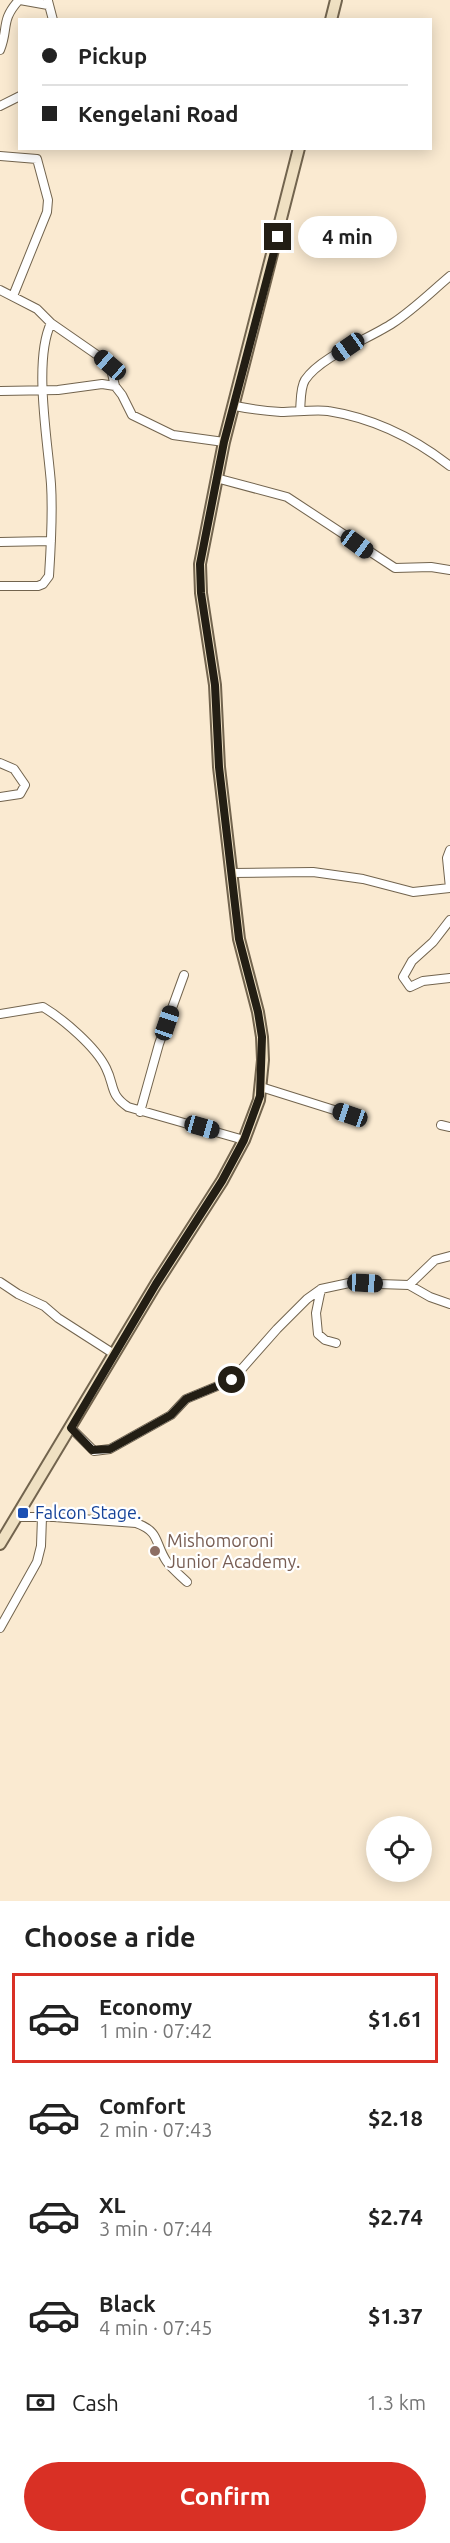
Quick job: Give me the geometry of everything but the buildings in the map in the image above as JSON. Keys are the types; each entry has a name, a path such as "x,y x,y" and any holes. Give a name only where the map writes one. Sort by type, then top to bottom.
{"main road":[{"path":"332,18 336,0"},
{"path":"0,1544 114,1354 222,1181 255,1114 261,1087 261,1027 241,951 219,767 215,685 200,585 201,549 224,442 299,150"}],"street":[{"path":"0,50 7,15 20,0 48,2 52,18"},
{"path":"0,106 18,97"},
{"path":"0,156 37,159 48,200 47,212 13,296"},
{"path":"300,411 303,383 310,373 348,347 393,323 419,304 450,276"},
{"path":"0,290 37,309 51,323 78,340 110,365 115,386 132,415 173,435 224,442"},
{"path":"0,586 43,584 50,576 51,485 42,390 46,339 51,323"},
{"path":"0,392 86,387 93,384 115,386"},
{"path":"235,406 273,411 325,410 383,426 424,446 450,466"},
{"path":"216,478 287,497 395,568 431,567 450,570"},
{"path":"0,542 51,541"},
{"path":"0,763 14,769 25,787 20,794 0,797"},
{"path":"232,873 313,872 363,879 413,892 450,888 447,858 450,850"},
{"path":"450,921 433,942 412,961 404,977 410,987 423,981 450,978"},
{"path":"140,1112 159,1044 184,975"},
{"path":"0,1014 43,1007 81,1039 103,1063 112,1091 118,1100 133,1110 186,1122 244,1140"},
{"path":"261,1087 350,1115"},
{"path":"409,1285 435,1260 450,1256"},
{"path":"0,1282 18,1294 44,1306 58,1318 114,1354"},
{"path":"71,1428 94,1451 106,1450 132,1437 171,1415 186,1399 232,1380 277,1329 307,1299 321,1289 349,1283 409,1285 430,1297 450,1304"},
{"path":"321,1289 317,1309 318,1334 325,1340 336,1343"},
{"path":"16,1517 136,1523 147,1527 154,1533 167,1562 187,1582"},
{"path":"0,1628 37,1562 41,1546 42,1517"}],"place":[{"name":"Falcon Stage.","path":"23,1513"},
{"name":"Mishomoroni Junior Academy.","path":"155,1551"}],"route":[{"path":"232,1380 186,1399 171,1415 106,1450 92,1450 71,1428 156,1284 222,1181 253,1120 260,1096 262,1037 258,1012 239,939 219,767 215,685 201,593 200,564 201,549 224,442 278,237"}]}
